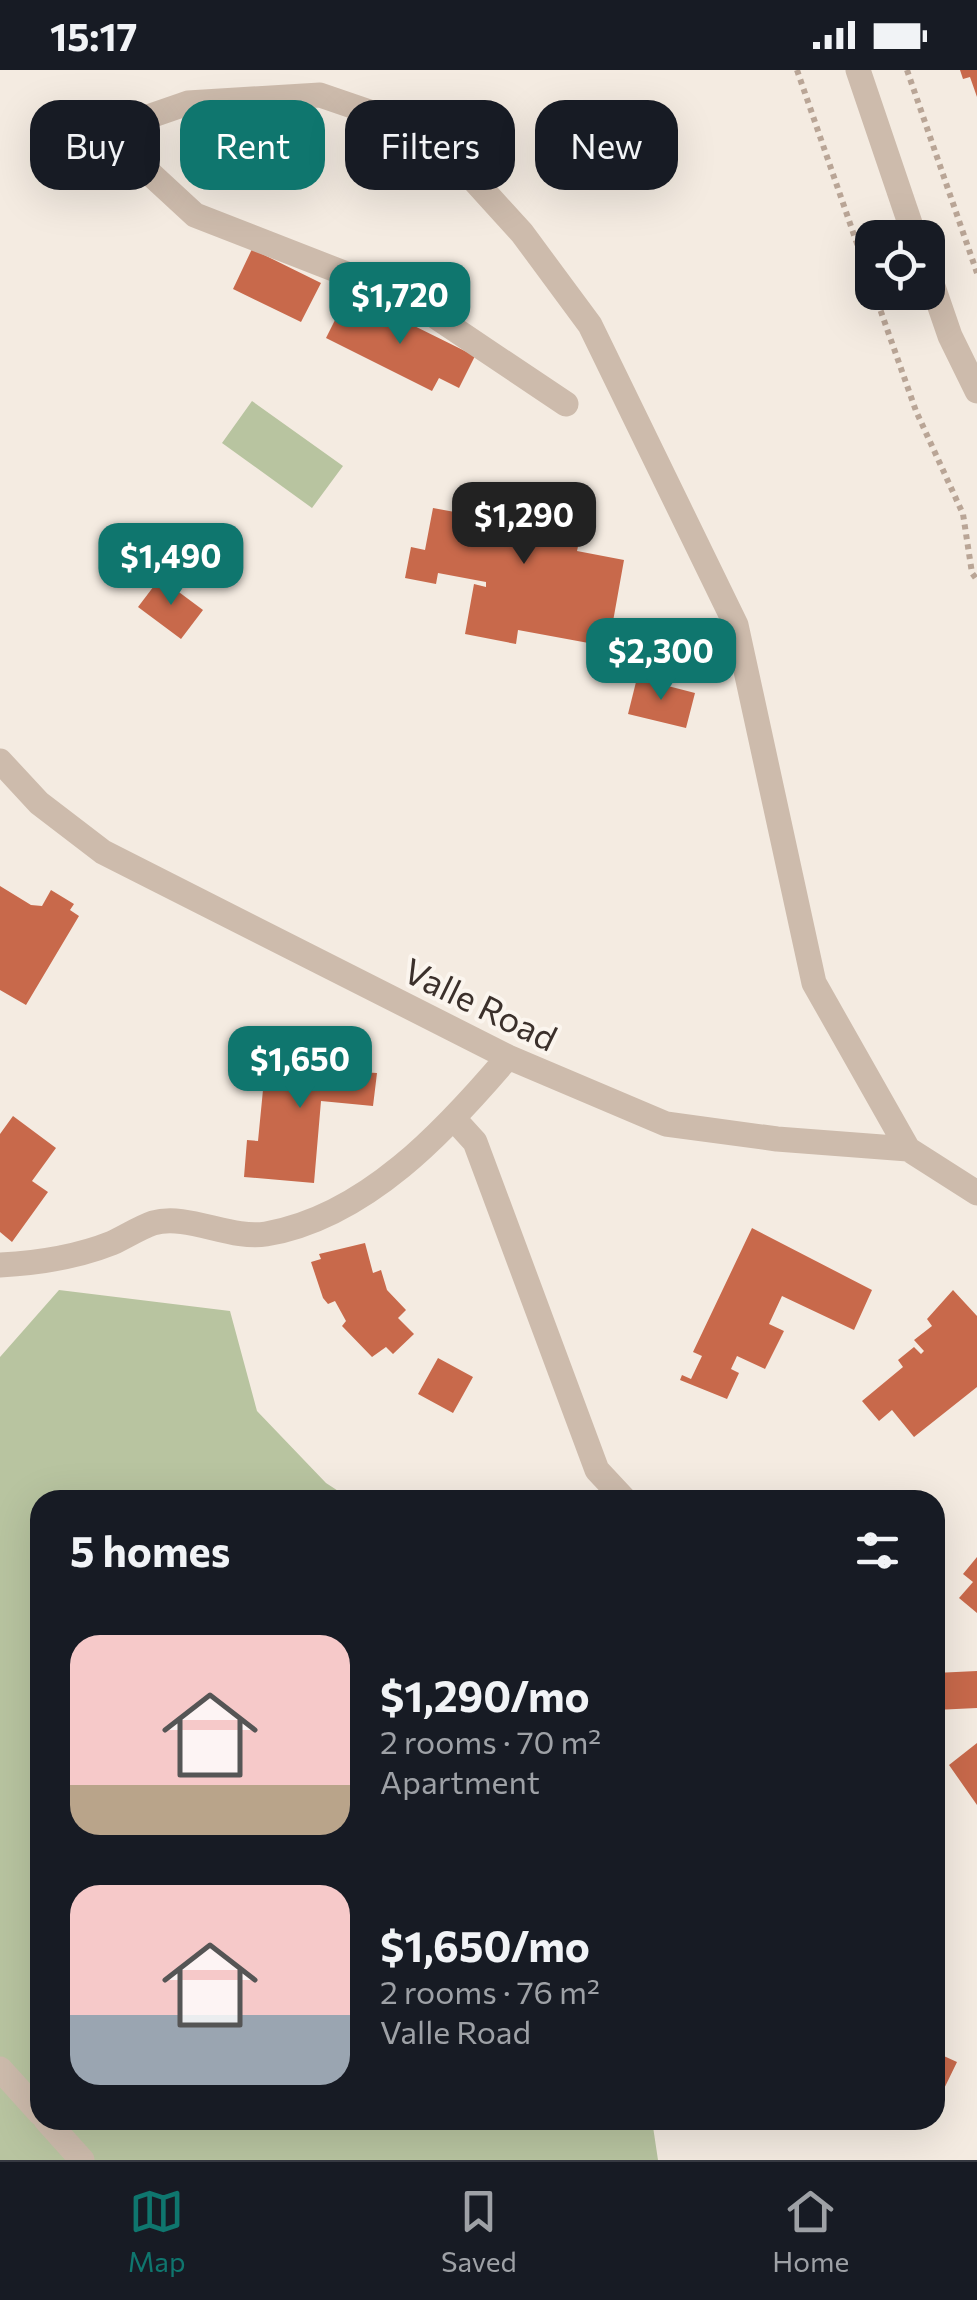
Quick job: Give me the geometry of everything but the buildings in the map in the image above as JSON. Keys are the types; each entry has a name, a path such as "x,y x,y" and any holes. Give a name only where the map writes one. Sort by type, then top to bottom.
{"street":[{"path":"858,70 910,220"},
{"path":"566,404 408,298 196,215 130,155 129,140 136,121 188,103 320,95 390,119 474,179 522,232 590,325 736,625 814,983 908,1149"},
{"path":"944,310 973,376"},
{"name":"Valle Road","path":"0,761 38,804 103,852 508,1057 666,1124 777,1140 908,1149 977,1193"},
{"path":"0,1265 34,1264 108,1244 156,1222 264,1235 320,1217 366,1192 455,1120 508,1057"},
{"path":"455,1120 475,1142 597,1470 616,1490"},
{"path":"0,2069 30,2102"},
{"path":"55,2130 82,2160"}],"path":[{"path":"797,70 855,236"},
{"path":"907,70 977,273"},
{"path":"881,310 916,411 963,514 972,573 977,580"}],"green space":[{"path":"252,401 343,466 312,508 222,443"},
{"path":"59,1290 230,1311 257,1411 337,1490 30,1490 30,2130 654,2130 658,2160 0,2160 0,1357"}]}
